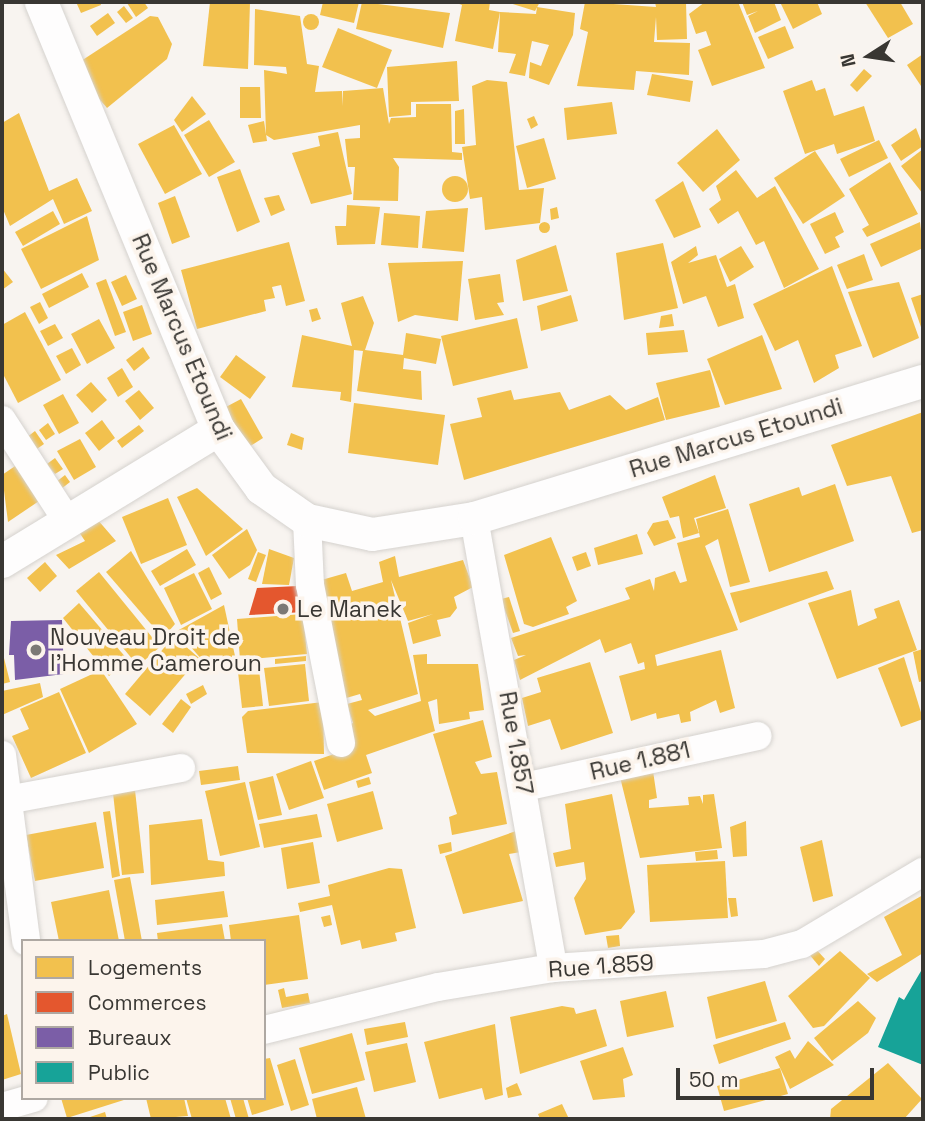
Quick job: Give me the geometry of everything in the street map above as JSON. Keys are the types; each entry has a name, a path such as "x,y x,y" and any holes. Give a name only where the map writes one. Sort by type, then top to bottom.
{"street":[{"name":"Rue Marcus Etoundi","path":"41,2 218,429 261,488 307,520 372,534 474,518 923,381"},
{"path":"2,420 68,522"},
{"path":"2,561 218,429"},
{"name":"Rue 1.857","path":"474,518 524,787 553,968"},
{"path":"307,520 310,585 341,743"},
{"name":"Rue 1.881","path":"524,787 757,736"},
{"path":"2,755 26,939"},
{"path":"8,800 181,768"},
{"name":"Rue 1.859","path":"266,1030 438,987 553,968 764,954 802,944 923,872"},
{"path":"2,1107 27,1100"}],"building: Logements":[{"path":"76,2 100,2 101,5 81,13"},
{"path":"144,2 148,8 136,17 127,3"},
{"path":"210,2 250,2 248,69 203,66"},
{"path":"323,2 359,2 354,23 320,15"},
{"path":"362,2 450,13 443,48 356,29"},
{"path":"454,2 490,2 489,10 500,12 493,49 455,41 462,5"},
{"path":"506,2 540,2 535,11"},
{"path":"585,2 656,7 655,2 686,2 687,39 657,40 656,17 654,42 690,43 689,75 636,71 634,90 577,86 588,32 580,29"},
{"path":"705,2 738,2 765,68 712,86 698,50 711,45 706,31 696,34 689,14"},
{"path":"742,2 774,2 781,20 755,33 748,16 758,11 747,15"},
{"path":"780,2 817,2 822,14 793,29"},
{"path":"865,2 900,2 913,24 888,38"},
{"path":"124,6 133,18 126,23 117,12"},
{"path":"537,7 575,13 573,35 549,85 529,78 530,62 541,66 549,45 532,41 525,76 509,73 516,54 498,52 500,12 536,14"},
{"path":"255,9 300,16 307,64 319,66 315,92 342,91 343,106 343,91 383,88 389,124 391,118 416,117 416,104 451,104 452,152 462,153 462,160 393,158 399,167 398,201 353,200 355,167 348,167 345,139 360,138 360,125 274,140 266,135 264,70 287,74 286,67 254,65"},
{"path":"108,13 115,23 97,36 90,26"},
{"path":"308,14 314,14 319,22 317,28 308,30 303,25 303,19"},
{"path":"150,16 158,17 172,44 167,59 107,108 89,87 81,61"},
{"path":"785,26 794,48 768,59 758,37"},
{"path":"338,28 392,50 377,88 322,67"},
{"path":"923,54 923,89 907,65"},
{"path":"457,61 459,101 411,102 411,115 389,117 387,67"},
{"path":"864,69 872,76 857,92 850,85"},
{"path":"652,74 693,81 690,102 647,95"},
{"path":"487,80 507,82 519,190 544,188 540,223 485,230 482,197 470,199 462,147 476,145 472,86"},
{"path":"812,80 816,91 825,88 834,116 864,106 875,141 837,154 834,144 805,154 783,91"},
{"path":"240,87 260,87 261,118 240,118"},
{"path":"192,96 206,114 182,132 174,120"},
{"path":"612,102 617,134 567,140 564,108"},
{"path":"464,109 465,144 455,144 455,111"},
{"path":"19,113 49,191 77,178 92,211 64,224 53,199 10,226 2,207 2,123"},
{"path":"534,116 538,125 531,129 527,119"},
{"path":"209,120 235,162 209,177 184,135"},
{"path":"264,121 267,141 253,143 248,125"},
{"path":"174,125 202,174 165,194 138,144"},
{"path":"916,128 923,146 901,161 891,145"},
{"path":"717,129 740,160 703,192 677,163"},
{"path":"338,132 352,194 311,204 292,153 320,146 318,136"},
{"path":"544,138 556,179 527,188 516,146"},
{"path":"879,140 888,158 849,177 840,159"},
{"path":"923,149 923,194 901,166"},
{"path":"815,151 845,196 803,224 774,178"},
{"path":"890,162 918,214 867,237 862,229 869,225 849,189"},
{"path":"240,169 260,222 237,232 217,177"},
{"path":"736,170 757,198 775,186 819,269 784,288 764,241 756,245 738,211 718,224 709,209 721,200 716,186"},
{"path":"455,176 464,180 468,189 464,198 455,202 446,198 442,189 446,180"},
{"path":"683,181 701,227 674,238 655,200"},
{"path":"279,195 285,210 271,216 264,198"},
{"path":"175,196 190,237 172,244 158,203"},
{"path":"347,205 380,207 375,244 337,245 335,226 346,226"},
{"path":"557,207 559,218 551,220 550,209"},
{"path":"468,208 464,252 422,248 426,211"},
{"path":"53,211 60,224 23,246 15,232"},
{"path":"835,212 844,232 835,237 840,247 825,254 810,224"},
{"path":"384,213 420,216 418,248 381,245"},
{"path":"87,216 99,260 41,289 21,249"},
{"path":"544,221 550,227 544,233 538,227"},
{"path":"920,222 923,248 881,267 870,244"},
{"path":"289,242 305,301 286,306 281,285 272,287 275,298 264,300 266,311 197,329 181,270"},
{"path":"663,243 678,308 624,320 616,253"},
{"path":"556,245 568,291 523,301 516,260"},
{"path":"696,246 698,255 688,263 716,255 727,287 735,284 744,318 718,327 706,296 683,304 671,262"},
{"path":"741,246 754,267 730,282 719,259"},
{"path":"864,254 873,280 847,289 837,265"},
{"path":"463,261 458,321 415,315 398,322 388,263"},
{"path":"832,266 862,346 835,355 839,368 814,383 798,340 775,351 753,304"},
{"path":"2,268 13,282 2,290"},
{"path":"82,273 89,287 49,308 42,294"},
{"path":"500,274 504,302 497,303 504,315 475,320 468,279"},
{"path":"126,275 137,299 122,306 111,282"},
{"path":"106,279 126,332 115,336 96,283"},
{"path":"899,282 919,338 873,358 848,292"},
{"path":"923,294 923,333 911,298"},
{"path":"571,295 578,321 541,331 537,306"},
{"path":"363,296 374,323 365,350 403,355 406,333 441,339 436,364 404,358 403,369 421,371 422,400 357,391 363,351 354,350 351,402 340,400 341,392 292,387 302,335 352,346 341,303"},
{"path":"40,302 48,318 39,324 30,307"},
{"path":"142,305 152,334 133,341 123,312"},
{"path":"317,308 321,319 312,322 309,310"},
{"path":"25,312 61,380 18,403 2,372 2,325"},
{"path":"672,314 674,326 659,328 661,316"},
{"path":"517,318 528,368 453,386 441,336"},
{"path":"99,319 115,348 87,364 71,334"},
{"path":"55,324 63,338 48,346 40,331"},
{"path":"684,330 688,352 648,355 646,333"},
{"path":"762,335 782,389 725,405 707,359"},
{"path":"143,347 150,358 134,371 126,360"},
{"path":"72,348 81,365 66,374 56,356"},
{"path":"236,355 266,377 250,399 220,377"},
{"path":"122,368 133,387 118,397 107,378"},
{"path":"710,370 720,407 666,420 656,383"},
{"path":"91,382 107,400 92,413 76,395"},
{"path":"139,390 154,408 140,420 125,401"},
{"path":"511,390 514,400 560,392 569,410 610,395 626,410 658,397 665,420 464,480 450,424 482,417 477,398"},
{"path":"63,394 79,423 59,434 43,405"},
{"path":"241,399 263,438 247,448 224,408"},
{"path":"354,403 445,415 438,465 348,453"},
{"path":"923,412 923,530 912,533 891,476 847,486 831,445"},
{"path":"102,420 115,438 99,451 85,433"},
{"path":"48,423 55,434 46,440 39,430"},
{"path":"139,425 144,431 122,448 117,441"},
{"path":"35,431 44,444 31,453 22,441"},
{"path":"291,433 304,438 302,450 287,445"},
{"path":"80,439 96,467 74,480 57,451"},
{"path":"55,458 63,469 55,474 47,464"},
{"path":"21,462 45,497 8,522 2,475"},
{"path":"65,475 70,482 56,493 51,486"},
{"path":"715,475 726,508 694,518 699,533 683,538 679,516 670,518 662,497"},
{"path":"835,484 854,541 769,572 749,504 799,487 802,496"},
{"path":"197,488 243,529 206,556 177,497"},
{"path":"168,498 187,545 141,564 122,517"},
{"path":"728,509 750,582 730,587 718,539 705,546 738,630 655,655 657,666 721,650 735,708 720,713 716,700 690,712 691,721 681,723 679,714 657,719 656,713 631,721 619,676 645,669 644,662 638,664 631,643 605,653 600,639 520,680 514,660 526,655 518,656 511,638 630,599 625,588 650,579 654,591 655,578 675,571 680,583 687,581 677,543 700,537 696,519"},
{"path":"97,519 116,541 69,569 56,555 85,541 79,532"},
{"path":"668,520 676,538 654,546 647,533 653,523"},
{"path":"247,529 257,550 250,565 229,579 212,555"},
{"path":"637,534 643,554 598,565 594,548"},
{"path":"551,537 577,601 566,607 569,614 533,627 524,624 504,555"},
{"path":"187,549 196,565 160,586 151,571"},
{"path":"269,549 294,558 289,585 262,584"},
{"path":"131,551 175,624 163,638 106,572"},
{"path":"258,552 266,555 256,582 248,579"},
{"path":"586,552 591,566 577,571 572,557"},
{"path":"395,556 399,577 463,560 473,587 454,597 457,608 450,617 437,620 441,636 413,644 408,623 433,614 408,621 391,580 418,694 368,710 375,716 421,701 413,655 427,654 427,664 478,664 484,710 469,712 470,719 439,724 437,699 428,702 435,731 366,755 372,773 324,790 314,761 354,747 345,727 353,723 347,704 362,700 360,694 336,701 323,611 331,608 329,601 323,603 318,581 346,573 352,591 383,582 379,562"},
{"path":"45,562 57,576 40,592 27,578"},
{"path":"209,567 222,594 211,600 198,573"},
{"path":"827,571 834,589 740,623 730,593"},
{"path":"99,572 160,647 138,666 76,591"},
{"path":"194,573 212,609 181,625 164,588"},
{"path":"851,590 858,626 877,618 874,609 899,600 917,650 837,679 808,603"},
{"path":"509,597 520,631 513,633 501,599"},
{"path":"79,603 128,660 109,676 63,618"},
{"path":"224,605 235,656 209,668 177,631"},
{"path":"303,614 307,654 240,660 237,619"},
{"path":"174,636 199,658 150,716 125,694"},
{"path":"923,649 923,681 919,682 913,652"},
{"path":"2,650 10,682 2,684"},
{"path":"306,656 306,661 275,664 275,659"},
{"path":"904,657 923,719 901,727 878,668"},
{"path":"258,660 263,706 242,708 237,663"},
{"path":"590,662 613,733 561,750 550,719 528,726 522,698 541,692 537,678"},
{"path":"305,664 309,701 269,706 264,668"},
{"path":"101,670 137,724 89,753 60,689"},
{"path":"40,683 43,697 2,715 2,691"},
{"path":"203,685 207,694 191,704 186,694"},
{"path":"59,692 86,753 31,778 12,736 29,729 20,709"},
{"path":"181,699 191,707 173,733 162,724"},
{"path":"323,702 324,754 247,753 242,717 248,711"},
{"path":"483,720 492,757 475,762 481,774 497,772 507,824 452,835 449,817 457,814 433,734"},
{"path":"311,761 324,798 289,810 276,774"},
{"path":"238,766 240,780 201,785 199,771"},
{"path":"653,771 657,798 649,800 649,808 689,805 688,797 700,796 703,804 703,795 714,794 722,848 640,858 620,777"},
{"path":"273,776 282,815 258,820 249,782"},
{"path":"369,777 371,784 358,788 356,781"},
{"path":"245,782 260,847 220,856 205,791"},
{"path":"135,790 144,873 122,875 113,793"},
{"path":"373,791 383,829 337,842 327,804"},
{"path":"612,794 635,912 621,929 585,935 574,898 586,879 584,862 556,867 553,853 571,849 565,804"},
{"path":"110,811 120,876 112,878 103,812"},
{"path":"317,814 322,837 264,848 259,824"},
{"path":"202,819 208,860 224,862 225,876 151,885 149,825"},
{"path":"746,821 747,856 733,857 730,827"},
{"path":"96,822 104,868 35,881 26,835"},
{"path":"519,830 521,852 509,854 523,901 463,914 445,856"},
{"path":"822,840 833,896 813,902 800,847"},
{"path":"313,842 320,883 287,889 281,848"},
{"path":"451,842 452,851 440,854 438,845"},
{"path":"717,850 718,859 696,861 695,852"},
{"path":"725,861 728,918 650,922 647,865"},
{"path":"389,868 402,869 416,928 395,933 397,941 362,949 360,940 341,945 332,905 300,912 298,903 330,896 328,885"},
{"path":"130,877 142,939 125,939 114,880"},
{"path":"109,890 119,939 59,939 51,902"},
{"path":"224,891 228,917 157,925 155,900"},
{"path":"923,895 923,953 877,982 867,974 902,955 884,917"},
{"path":"728,898 736,898 738,916 731,917"},
{"path":"299,915 308,979 266,985 266,939 231,939 229,925"},
{"path":"330,915 332,925 324,927 321,917"},
{"path":"222,924 225,939 158,939 157,933"},
{"path":"619,935 620,946 608,948 606,936"},
{"path":"814,947 825,959 819,966 808,953"},
{"path":"840,951 870,978 824,1026 813,1028 788,996"},
{"path":"765,981 777,1021 716,1039 707,997"},
{"path":"284,988 286,997 308,993 310,1003 282,1008 278,990"},
{"path":"666,991 674,1027 627,1037 620,1001"},
{"path":"858,1001 876,1018 868,1033 832,1061 814,1038"},
{"path":"562,1006 574,1008 576,1014 596,1009 607,1046 520,1074 510,1017"},
{"path":"7,1014 21,1074 2,1080 2,1016"},
{"path":"405,1022 408,1037 367,1045 364,1029"},
{"path":"785,1022 791,1039 719,1064 713,1045"},
{"path":"495,1024 503,1095 485,1100 482,1088 439,1099 424,1042"},
{"path":"352,1033 365,1080 312,1094 299,1048"},
{"path":"808,1041 834,1065 790,1089 775,1057 790,1050 795,1059"},
{"path":"407,1043 416,1082 374,1092 365,1052"},
{"path":"623,1047 633,1075 623,1079 625,1097 593,1100 580,1061"},
{"path":"270,1058 284,1105 252,1115 248,1100 266,1100 266,1059"},
{"path":"295,1059 309,1105 291,1111 277,1065"},
{"path":"888,1063 922,1099 904,1119 830,1119 831,1109"},
{"path":"780,1068 788,1094 724,1111 717,1086"},
{"path":"517,1083 522,1095 508,1098 506,1088"},
{"path":"357,1087 366,1119 317,1119 312,1099"},
{"path":"62,1100 124,1100 67,1118"},
{"path":"146,1100 184,1100 188,1116 151,1119"},
{"path":"187,1100 226,1100 231,1119 192,1119"},
{"path":"231,1100 244,1100 249,1119 236,1119"},
{"path":"562,1104 569,1119 540,1119 538,1114"},
{"path":"105,1112 107,1119 84,1119"}],"building: Commerces":[{"path":"298,586 305,612 249,615 257,588"}],"building: Bureaux":[{"name":"Nouveau Droit de l'Homme Cameroun","path":"62,620 64,674 15,680 14,655 9,655 11,621"}],"building: Public":[{"path":"921,971 923,1065 878,1047 899,997 904,1000"}],"place":[{"name":"Le Manek","path":"283,609"},
{"name":"Nouveau Droit de l'Homme Cameroun","path":"36,650"}]}
